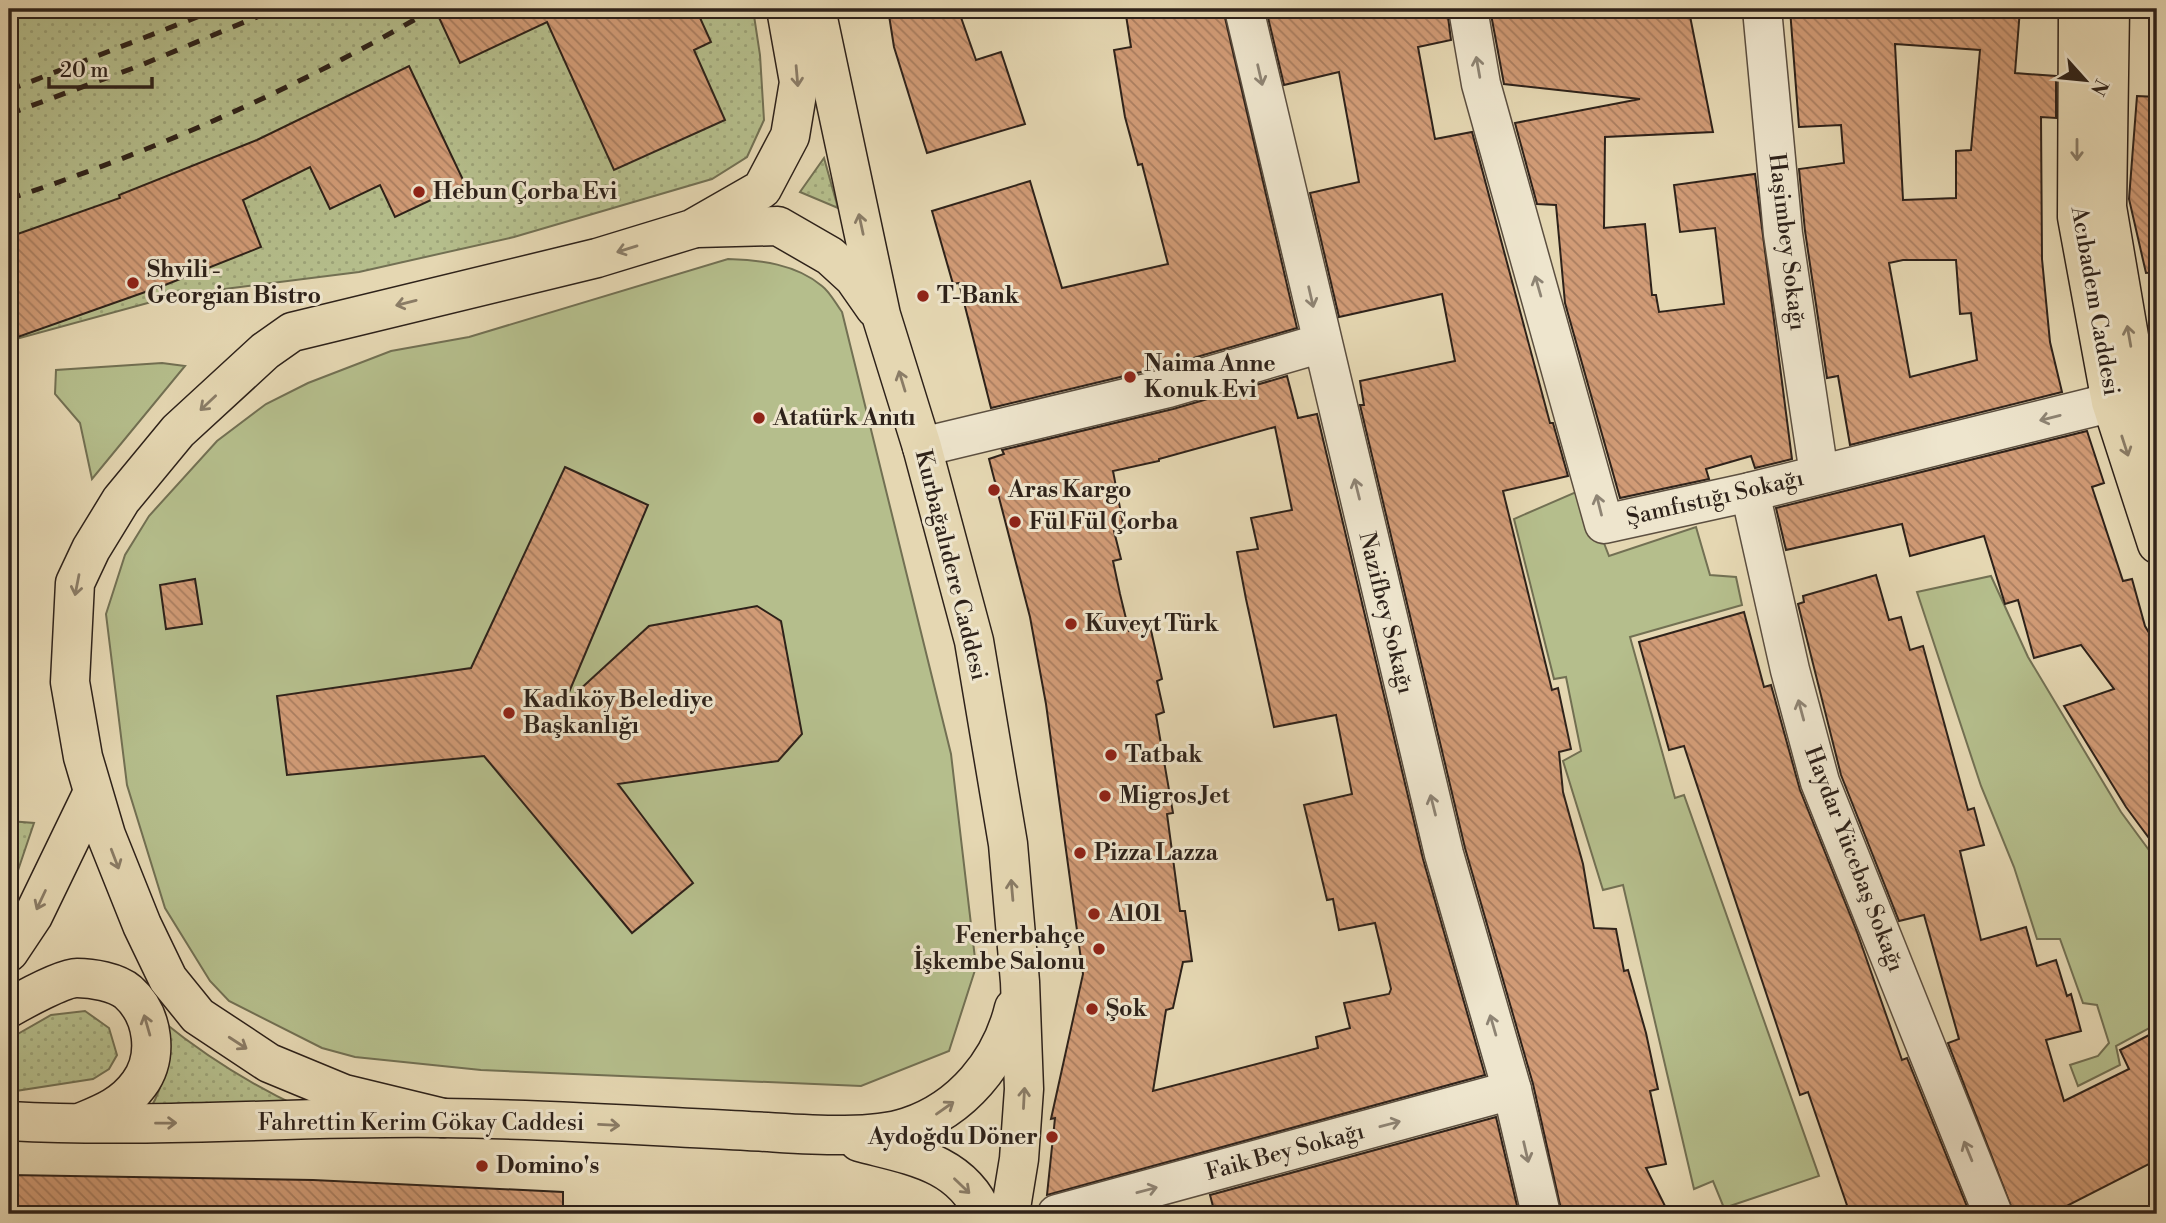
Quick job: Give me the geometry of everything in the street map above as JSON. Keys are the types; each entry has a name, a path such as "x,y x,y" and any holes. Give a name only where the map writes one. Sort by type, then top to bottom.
{"main road":[{"path":"443,1118 344,1094 269,1063 198,1016 168,979 142,925 92,794 70,682 75,583 90,549 121,500 178,430 265,351 292,332 597,258 692,229 762,189 790,136 799,82 786,9"},
{"name":"Kurbağalıdere Caddesi","path":"816,9 881,315 922,447 974,641 1008,844 1020,982 1024,1089 1019,1159 1010,1214"},
{"name":"Acıbadem Caddesi","path":"2078,9 2077,217 2136,395 2157,449"},
{"name":"Acıbadem Caddesi","path":"2110,9 2107,207 2157,544"},
{"path":"692,229 778,226 830,256 854,278 881,315"},
{"path":"9,952 33,916 92,794"},
{"path":"9,1008 74,978 103,981 127,991 143,1010 151,1031 149,1066 138,1086 115,1108 74,1125"},
{"name":"Fahrettin Kerim Gökay Caddesi","path":"9,1121 74,1125 443,1118 833,1135 906,1128 932,1117 976,1084 1008,1031 1020,982"},
{"name":"Fahrettin Kerim Gökay Caddesi","path":"833,1135 932,1161 963,1185 983,1214"}],"street":[{"name":"Nazifbey Sokağı","path":"1244,9 1444,853 1512,1090 1541,1214"},
{"name":"Şamfıstığı Sokağı","path":"1468,9 1481,85 1604,524 1750,492 2136,395"},
{"name":"Haşimbey Sokağı","path":"1762,9 1783,234 1819,474"},
{"path":"922,447 1168,388 1322,343"},
{"name":"Haydar Yücebaş Sokağı","path":"1750,492 1790,670 1820,782 1993,1214"},
{"name":"Faik Bey Sokağı","path":"1058,1214 1512,1090"}],"green space":[{"path":"9,9 753,9 760,55 764,120 747,157 712,179 514,237 359,272 177,295 9,341"},
{"path":"824,158 838,208 800,192"},
{"path":"728,259 765,262 801,273 825,289 842,312 951,754 976,967 949,1051 861,1086 481,1070 355,1057 322,1048 229,1001 210,981 165,908 127,785 106,614 125,555 149,516 217,441 266,404 308,383 391,351 469,337"},
{"path":"162,363 185,366 92,479 80,423 55,394 56,370"},
{"path":"1583,489 1609,556 1696,527 1710,575 1736,577 1742,605 1630,637 1675,798 1684,795 1819,1176 1724,1208 1713,1181 1694,1189 1623,885 1603,890 1563,761 1581,751 1566,677 1554,679 1514,519"},
{"path":"1991,576 2028,657 2121,812 2157,861 2157,1024 2116,1046 2120,1065 2078,1086 2070,1065 2098,1056 2109,1043 2097,1005 2083,1003 2060,939 2037,939 2014,867 1981,786 1917,592"},
{"path":"9,821 34,823 9,897"},
{"path":"85,1011 109,1028 117,1055 109,1069 93,1079 9,1092 9,1039 51,1015"},
{"path":"161,1020 227,1068 299,1107 149,1111 160,1088 165,1067"}],"building":[{"path":"435,9 696,9 711,42 694,50 725,120 614,170 547,22 460,63"},
{"path":"888,9 958,9 976,60 1001,52 1025,124 927,153 894,47"},
{"path":"1125,9 1223,9 1297,328 1162,367 991,408 959,283 953,284 932,211 1030,181 1062,288 1168,264 1142,164 1138,165 1125,117 1114,50 1131,47"},
{"path":"1266,9 1447,9 1451,40 1418,47 1435,139 1472,132 1550,423 1553,423 1568,476 1503,491 1552,690 1558,688 1571,749 1559,752 1563,792 1583,864 1594,928 1616,929 1624,971 1628,970 1646,1033 1658,1089 1650,1091 1666,1164 1646,1168 1669,1214 1562,1214 1533,1084 1465,848 1360,405 1364,405 1360,381 1455,361 1442,294 1339,317 1310,193 1359,182 1339,72 1284,85"},
{"path":"1490,9 1689,11 1713,132 1605,137 1604,228 1645,224 1652,295 1656,295 1659,312 1724,304 1715,228 1680,232 1674,185 1755,174 1792,459 1755,468 1751,456 1706,469 1709,479 1620,498 1565,303 1556,205 1537,204 1515,123 1640,99 1504,84"},
{"path":"1790,9 2020,9 2015,73 2056,76 2056,118 2041,117 2042,259 2050,342 2062,392 1850,445 1838,376 1827,378 1805,231 1799,169 1844,163 1841,125 1799,127","holes":["1895,44 1980,50 1971,150 1956,151 1956,198 1903,200","1903,260 1956,260 1960,314 1971,313 1977,360 1910,377 1889,263"]},
{"path":"409,66 465,184 395,217 380,185 330,209 310,167 243,200 261,247 165,285 15,338 9,320 9,237 120,198 119,195 257,140"},
{"path":"2137,96 2157,97 2157,272 2146,273 2129,199"},
{"path":"1287,376 1298,418 1317,414 1423,859 1485,1075 1047,1195 1055,1118 1051,1119 1083,974 1046,704 1030,617 989,459 1004,454 1002,450 1173,409","holes":["1275,427 1292,510 1251,518 1258,549 1237,552 1246,599 1274,727 1336,715 1352,794 1304,805 1327,900 1333,899 1339,930 1375,923 1391,989 1389,994 1344,1003 1350,1028 1316,1037 1318,1048 1153,1091 1166,1010 1173,1008 1183,962 1192,961 1185,911 1180,911 1167,814 1173,813 1156,715 1164,712 1157,681 1162,679 1150,626 1129,631 1120,594 1113,561 1121,559 1114,531 1124,529 1113,471 1159,461"]},
{"path":"2087,431 2104,483 2092,487 2123,581 2132,579 2145,626 2157,646 2157,849 2126,807 2064,706 2114,689 2081,645 2034,658 2018,600 2005,604 1984,536 1910,556 1902,524 1786,550 1776,508"},
{"path":"565,467 648,505 564,704 649,626 757,606 781,621 802,734 778,761 618,784 693,883 632,933 484,756 287,775 277,696 471,668"},
{"path":"1876,575 1889,620 1901,617 1910,650 1923,646 1968,810 1974,808 1984,845 1960,851 1981,940 2026,927 2037,966 2056,960 2067,996 2071,994 2081,1031 2046,1040 2064,1101 2129,1069 2120,1050 2157,1031 2157,1160 2051,1214 2014,1214 1948,1043 1959,1039 1924,915 1899,921 1841,775 1798,604 1804,602 1803,596"},
{"path":"195,579 202,624 166,629 160,585"},
{"path":"1744,612 1764,687 1771,685 1800,790 1857,932 1902,1060 1907,1058 1970,1214 1850,1214 1808,1092 1800,1095 1684,746 1669,750 1639,642"},
{"path":"1496,1117 1519,1214 1215,1214 1210,1195"},
{"path":"9,1175 313,1180 563,1192 563,1214 9,1214"}],"railway":[{"path":"9,90 218,9"},
{"path":"9,114 139,66 276,9"},
{"path":"9,199 118,160 226,115 331,65 433,9"}],"place":[{"name":"Hebun Çorba Evi","path":"419,192"},
{"name":"Shvili - Georgian Bistro","path":"133,283"},
{"name":"T-Bank","path":"923,296"},
{"name":"Naima Anne Konuk Evi","path":"1130,377"},
{"name":"Atatürk Anıtı","path":"759,418"},
{"name":"Aras Kargo","path":"994,490"},
{"name":"Fül Fül Çorba","path":"1015,522"},
{"name":"Kuveyt Türk","path":"1071,624"},
{"name":"Kadıköy Belediye Başkanlığı","path":"509,713"},
{"name":"Tatbak","path":"1111,755"},
{"name":"Migros Jet","path":"1105,796"},
{"name":"Pizza Lazza","path":"1080,853"},
{"name":"A101","path":"1094,914"},
{"name":"Fenerbahçe İşkembe Salonu","path":"1099,949"},
{"name":"Şok","path":"1092,1009"},
{"name":"Aydoğdu Döner","path":"1052,1137"},
{"name":"Domino's","path":"482,1166"}]}
